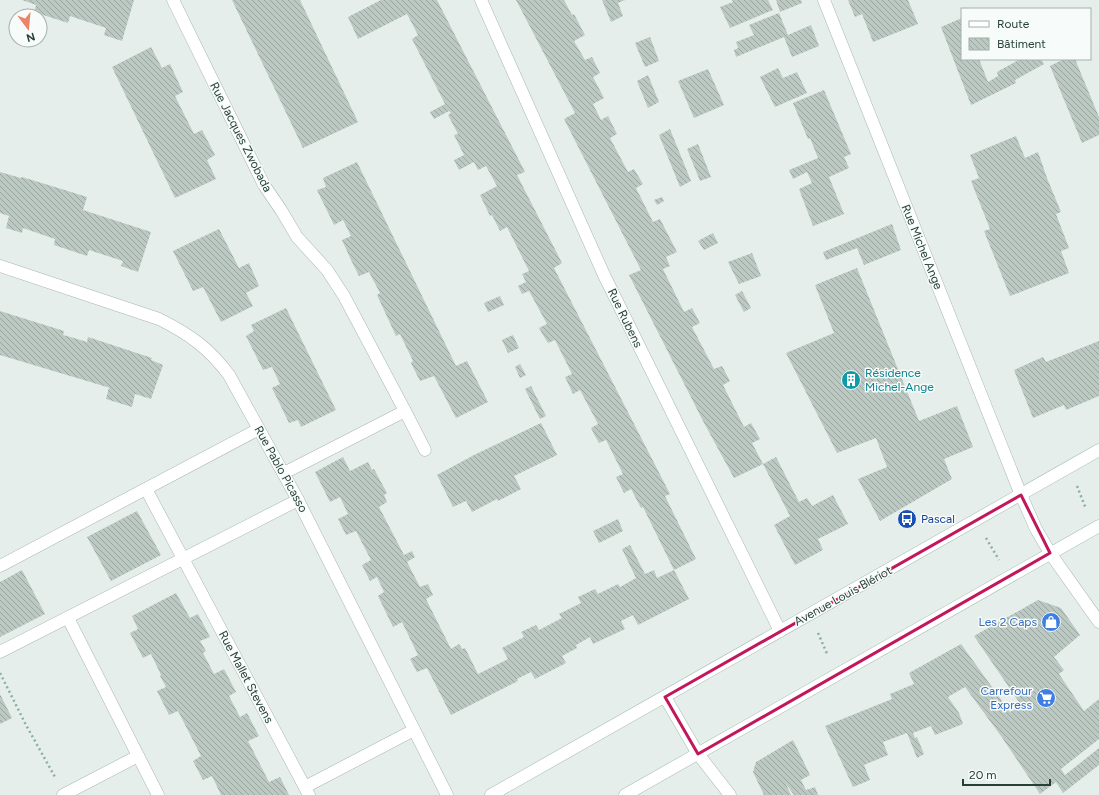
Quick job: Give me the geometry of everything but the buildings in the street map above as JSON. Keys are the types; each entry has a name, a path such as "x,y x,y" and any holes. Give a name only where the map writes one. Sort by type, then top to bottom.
{"street":[{"name":"Rue Jacques Zwobada","path":"173,0 264,185 297,237 326,270 344,296 425,450"},
{"name":"Rue Rubens","path":"481,0 604,275 780,631"},
{"name":"Rue Michel Ange","path":"824,0 1021,495"},
{"name":"Rue Pablo Picasso","path":"0,266 141,313 174,326 206,349 222,366 229,375 284,473 447,795"},
{"path":"284,473 405,411"},
{"path":"0,566 259,429"},
{"name":"Avenue Louis Blériot","path":"491,795 1099,450"},
{"name":"Rue Mallet Stevens","path":"146,489 307,791"},
{"path":"1021,495 1036,529 1050,553 1099,622"},
{"path":"0,652 298,500"},
{"path":"625,795 1097,527"},
{"path":"68,618 158,795"},
{"path":"665,697 698,754 730,795"},
{"path":"307,791 414,730"},
{"path":"63,795 138,756"}],"path":[{"path":"1069,468 1097,527"},
{"path":"976,520 1008,577"},
{"path":"0,673 63,795"}],"highlighted area":[{"path":"1021,495 1050,553 698,754 665,697"}],"place":[{"name":"Résidence Michel-Ange","path":"851,380"},
{"name":"Pascal","path":"907,519"},
{"name":"Les 2 Caps","path":"1051,622"},
{"name":"Carrefour Express","path":"1046,698"}]}
